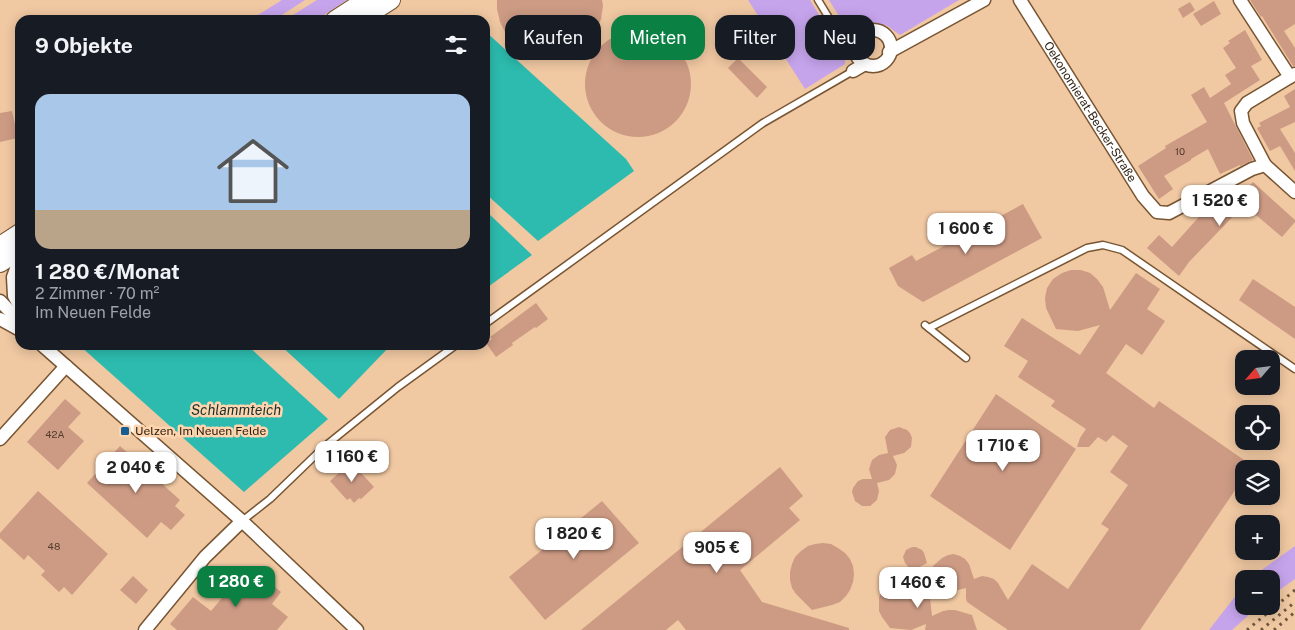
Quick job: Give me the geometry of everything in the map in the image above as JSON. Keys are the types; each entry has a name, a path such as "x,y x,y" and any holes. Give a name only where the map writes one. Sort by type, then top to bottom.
{"main road":[{"path":"343,15 366,0"},
{"path":"368,15 391,0"},
{"path":"0,246 15,236"},
{"path":"0,263 15,253"}],"street":[{"path":"853,71 865,64 874,65 880,63 885,60 890,52 984,0"},
{"name":"Oekonomierat-Becker-Straße","path":"1020,0 1143,196 1157,212 1169,212 1252,169 1265,165"},
{"path":"1240,0 1292,76 1247,103 1240,111 1243,123 1265,165 1295,192"},
{"path":"875,30 883,33 888,38 890,52"},
{"path":"861,60 865,64"},
{"path":"15,272 13,277 15,298"},
{"path":"0,301 15,317"},
{"path":"0,318 15,327"},
{"path":"48,350 242,521 357,630"},
{"path":"0,439 66,366"},
{"path":"145,630 205,556 242,521"}],"lane":[{"path":"818,0 827,15"},
{"path":"490,320 763,123 853,71"},
{"path":"966,358 927,327 1087,248 1104,245 1122,250 1295,369"},
{"path":"242,521 270,499 324,447 398,387 449,350"}],"shaded area":[{"path":"282,0 305,0 282,15 258,15"},
{"path":"317,0 347,0 324,15 293,15"},
{"path":"748,0 810,0 819,15 805,15 805,60 845,60 845,64 805,89 786,60 795,60 795,15 758,15"},
{"path":"829,0 959,0 900,35 886,25 875,25 875,15 838,15"},
{"path":"1295,546 1295,579 1280,590 1280,570 1262,570 1275,560 1280,560 1280,557"},
{"path":"1235,597 1235,615 1249,615 1232,630 1209,630"}],"water":[{"path":"490,36 505,49 505,60 517,60 626,159 634,171 538,241 490,198"},
{"path":"490,215 532,255 490,285"},
{"name":"Schlammteich","path":"85,350 252,350 328,419 244,492"},
{"path":"285,350 386,350 339,399"}],"building":[{"path":"497,0 602,0 603,6 601,19 601,15 505,15 505,32 497,9"},
{"path":"1250,0 1295,0 1295,24 1284,31 1295,48 1295,66 1293,66"},
{"path":"1214,1 1221,14 1201,26 1193,14"},
{"path":"1190,2 1195,10 1183,18 1178,9"},
{"path":"1245,30 1262,60 1251,66 1260,80 1224,103 1253,160 1220,174 1208,149 1164,176 1173,189 1159,199 1138,166 1166,148 1165,146 1207,122 1191,95 1204,87 1210,98 1231,84 1225,75 1236,68 1223,48 1230,43 1228,41"},
{"path":"611,39 611,60 685,60 690,74 690,94 682,113 667,128 648,136 628,136 609,128 594,113 586,94 586,74 589,64 591,60 601,60 601,47"},
{"path":"736,60 740,60 767,87 757,98 728,68"},
{"path":"1295,89 1295,122 1280,129 1295,153 1295,171 1280,146 1270,151 1257,128 1261,126 1259,123 1290,107 1284,96"},
{"path":"12,111 15,124 15,139 0,142 0,113"},
{"path":"1253,182 1295,220 1282,237 1244,205 1189,262 1179,276 1147,248 1159,235 1172,247 1214,200 1226,209"},
{"path":"1023,204 1042,238 923,302 898,286 889,268 912,255 916,261"},
{"path":"1071,270 1081,270 1090,273 1103,287 1110,310 1136,273 1160,289 1147,309 1165,321 1142,355 1126,344 1106,373 1154,408 1159,401 1244,460 1235,460 1235,490 1140,630 1008,630 967,602 966,588 948,591 937,586 933,566 942,558 954,554 965,559 969,564 974,579 982,576 994,579 1008,600 1032,564 1068,589 1109,529 1101,524 1128,485 1110,472 1128,446 1113,435 1106,442 1098,437 1089,447 1077,447 1086,429 1051,406 1055,401 1018,377 1028,361 1004,346 1022,318 1080,355 1100,325 1078,331 1056,329 1046,308 1045,298 1047,288 1053,279"},
{"path":"1253,279 1295,307 1295,339 1239,300"},
{"path":"536,303 548,319 512,343 513,345 496,357 490,349 490,340 492,339 490,337"},
{"path":"996,394 1076,449 1010,550 930,496"},
{"path":"65,399 81,413 68,427 84,441 58,470 27,442"},
{"path":"899,427 910,433 912,438 911,447 904,453 893,456 897,465 895,474 889,480 877,483 879,491 877,500 870,506 862,506 855,501 852,492 853,488 858,481 872,479 869,469 872,460 879,455 888,453 885,437 890,430"},
{"path":"120,446 180,500 175,506 185,515 171,530 161,522 147,538 87,483"},
{"path":"351,462 374,487 354,503 350,498 347,500 330,481"},
{"path":"780,467 803,496 789,508 800,520 740,570 762,602 849,628 849,630 686,630 678,620 666,630 581,630"},
{"path":"38,491 108,554 72,595 64,587 59,592 41,575 45,571 28,555 24,560 0,538 0,533"},
{"path":"602,501 639,543 545,620 509,577"},
{"path":"823,543 831,544 838,548 850,559 853,566 853,582 850,590 840,602 812,610 792,588 790,572 795,557 801,551 808,546"},
{"path":"912,547 922,550 927,563 912,571 905,563 903,557 906,550"},
{"path":"249,566 281,592 272,604 288,617 277,630 177,630 170,624 193,597 211,611 227,592 225,591 233,581 236,583"},
{"path":"133,576 148,590 136,604 120,590"},
{"path":"913,577 927,588 932,616 949,610 972,615 977,630 925,630 926,624 911,630 890,628 879,611 879,597 892,581"}],"railway":[{"path":"1247,630 1295,590"},
{"path":"1261,630 1295,602"},
{"path":"1274,630 1295,612"}],"place":[{"name":"Uelzen, Im Neuen Felde","path":"125,431"}]}
